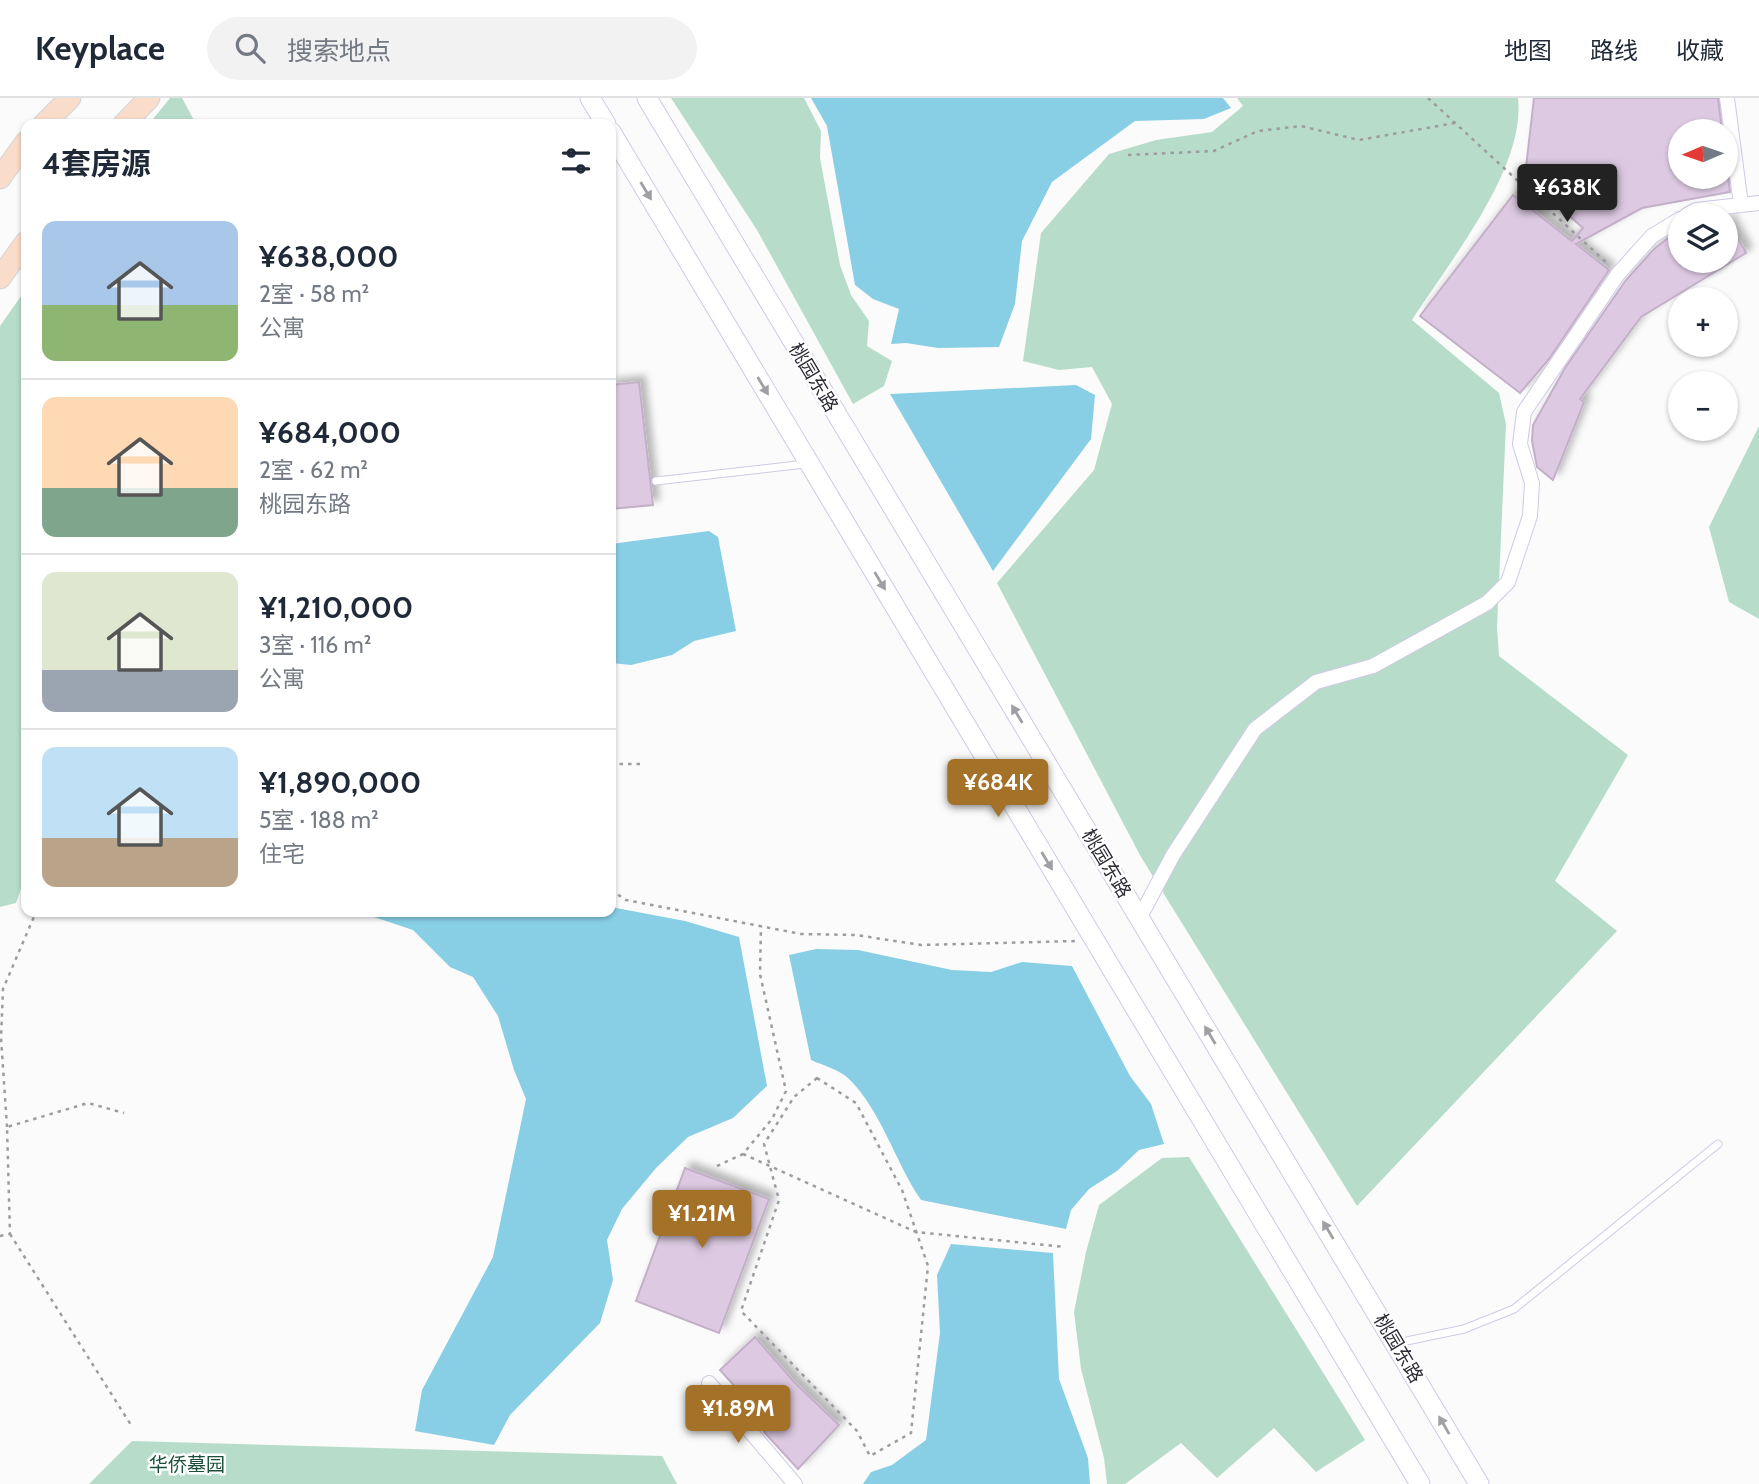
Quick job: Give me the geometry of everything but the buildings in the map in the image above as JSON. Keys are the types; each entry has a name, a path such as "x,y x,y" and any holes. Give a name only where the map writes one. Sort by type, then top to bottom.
{"main road":[{"path":"49,119 70,98"},
{"path":"129,119 149,98"},
{"path":"590,98 603,119"},
{"name":"桃园东路","path":"647,98 1479,1484"},
{"path":"616,140 1420,1484"},
{"path":"0,178 21,149"},
{"path":"0,278 21,249"}],"street":[{"path":"1727,98 1741,205"},
{"path":"1738,205 1759,203"},
{"path":"1140,917 1173,855 1255,729 1316,682 1373,666 1487,603 1508,582 1530,516 1532,483 1520,444 1524,412 1618,274 1652,236 1668,226"},
{"path":"709,1383 795,1484"}],"lane":[{"path":"656,481 809,463"},
{"path":"1396,1343 1464,1329 1514,1309 1718,1144"}],"path":[{"path":"1428,98 1618,274"},
{"path":"1128,155 1214,151 1258,131 1301,126 1359,140 1455,123"},
{"path":"616,764 641,764"},
{"path":"616,893 626,900 801,934 856,936 922,945 1094,940"},
{"path":"34,917 3,989 1,1038 10,1234 131,1425"},
{"path":"718,1166 743,1154 772,1119 786,1091 760,974 761,926"},
{"path":"817,1078 856,1103 902,1190 916,1232 928,1266 911,1433 870,1456 858,1431 741,1311 779,1200 764,1144 794,1097 817,1078"},
{"path":"7,1127 88,1103 124,1112"},
{"path":"743,1154 771,1169 916,1232 1065,1247"},
{"path":"0,1236 10,1234"}],"green space":[{"path":"170,98 182,98 193,119 153,119"},
{"path":"671,98 804,98 821,131 820,158 840,265 851,295 869,321 867,346 892,361 884,386 853,404 757,230"},
{"path":"1237,98 1518,98 1517,125 1510,154 1498,184 1464,243 1412,320 1499,393 1506,424 1497,627 1499,656 1628,755 1555,881 1617,931 1357,1206 1141,857 997,583 1094,470 1112,404 1092,367 1059,370 1023,361 1041,233 1109,154 1156,140 1212,132 1243,106"},
{"path":"21,296 21,888 16,903 0,907 0,326"},
{"path":"1759,426 1759,619 1729,602 1709,527"},
{"path":"1189,1157 1365,1440 1316,1472 1274,1428 1217,1478 1181,1443 1125,1484 1107,1484 1104,1458 1081,1369 1074,1312 1086,1252 1099,1205 1162,1158"},
{"name":"华侨墓园","path":"132,1441 662,1456 677,1484 89,1484"}],"water":[{"path":"811,98 1223,98 1231,108 1204,119 1135,121 1052,182 1022,241 1015,304 999,347 938,348 906,343 891,344 899,309 873,299 855,285 827,126"},
{"path":"1076,385 1095,395 1091,439 993,571 890,394"},
{"path":"709,531 718,537 736,631 694,641 672,655 631,665 616,664 616,543"},
{"path":"616,908 685,921 739,937 767,1086 733,1118 688,1137 656,1168 622,1209 607,1240 613,1280 600,1323 510,1415 494,1445 415,1431 422,1390 493,1257 526,1099 514,1070 498,1016 473,977 450,967 413,930 374,917 616,917"},
{"path":"816,949 858,950 952,970 991,972 1022,962 1072,966 1130,1076 1151,1104 1164,1144 1139,1150 1117,1171 1089,1189 1071,1210 1066,1229 921,1200 879,1121 860,1092 841,1073 811,1060 789,955"},
{"path":"951,1244 1053,1253 1059,1379 1088,1458 1090,1484 863,1484 871,1472 892,1465 926,1440 940,1333 937,1275"}]}
